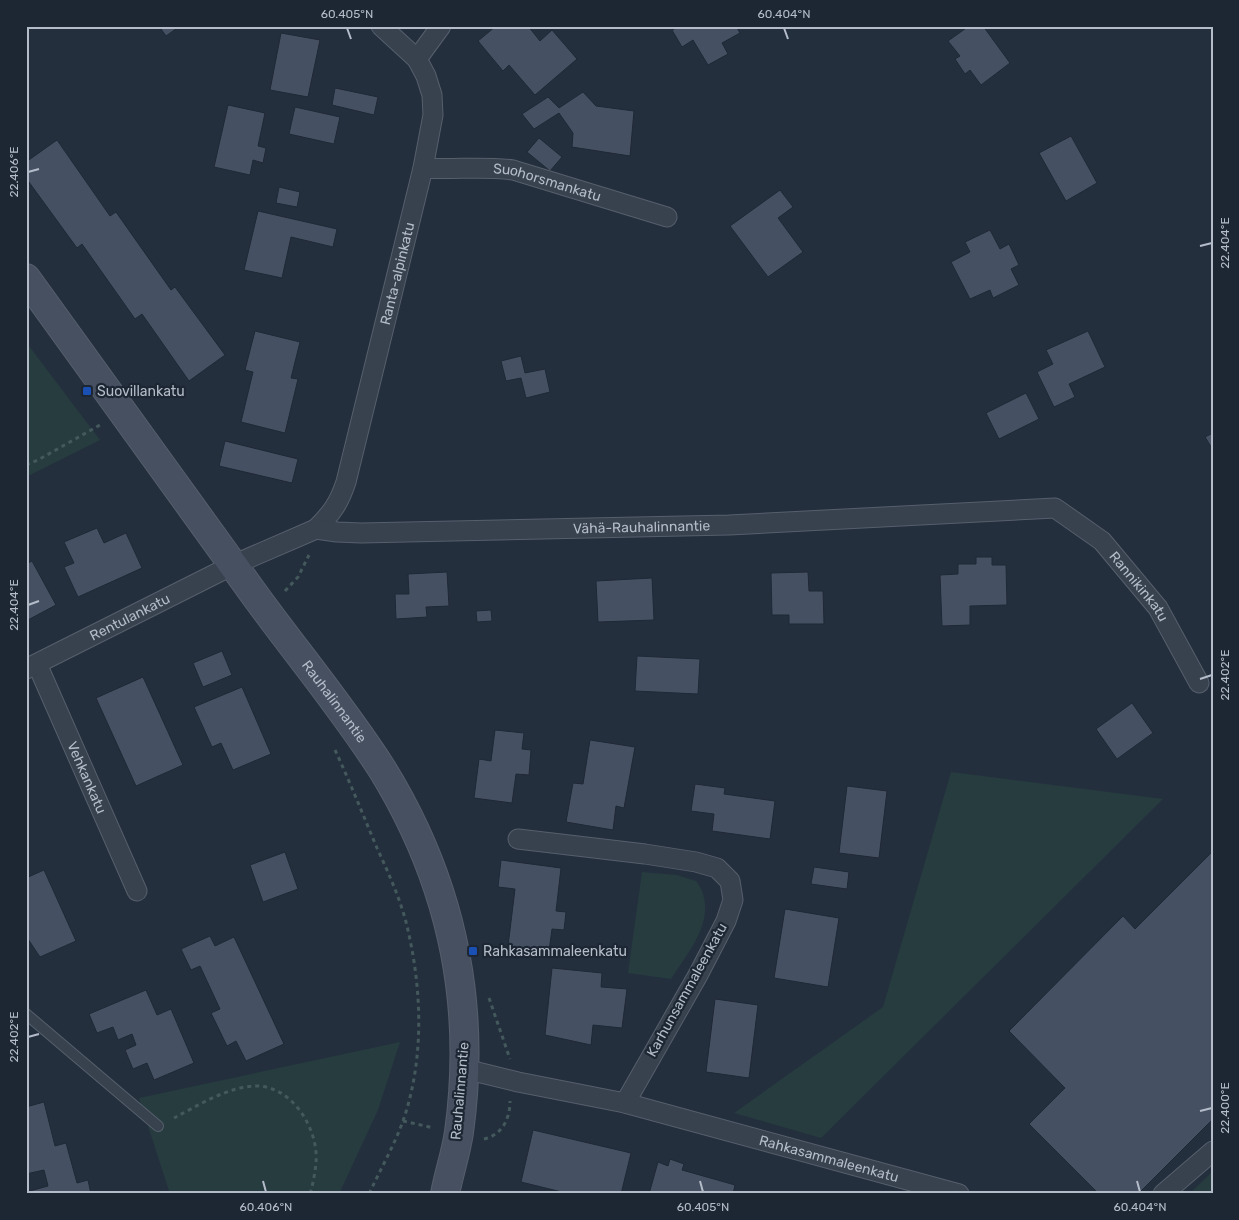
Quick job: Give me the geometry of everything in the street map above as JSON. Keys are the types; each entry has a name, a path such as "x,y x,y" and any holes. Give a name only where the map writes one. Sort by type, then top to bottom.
{"street":[{"name":"Ranta-alpinkatu","path":"316,529 339,503 346,482 424,168 433,115 432,95 418,59 381,26"},
{"path":"418,59 441,26"},
{"name":"Suohorsmankatu","path":"424,168 452,170 495,167 513,170 667,217"},
{"name":"Rauhalinnantie","path":"26,278 264,608 357,733 402,804 420,843 439,890 453,936 462,985 465,1026 465,1069 458,1134 445,1194"},
{"name":"Vähä-Rauhalinnantie","path":"316,529 361,533 729,525 1056,508"},
{"name":"Rannikinkatu","path":"1056,508 1102,541 1158,608 1199,683"},
{"path":"234,565 316,529"},
{"name":"Rentulankatu","path":"32,666 234,565"},
{"name":"Vehkankatu","path":"32,666 137,891"},
{"name":"Karhunsammaleenkatu","path":"518,839 696,862 716,868 730,881 733,900 726,921 698,975 625,1103"},
{"name":"Rahkasammaleenkatu","path":"465,1069 518,1082 625,1103 959,1194"},
{"path":"1164,1194 1213,1150"}],"lane":[{"path":"26,1014 158,1126"}],"path":[{"path":"26,465 100,425 94,418"},
{"path":"264,608 283,593 298,577 308,560 316,529"},
{"path":"334,746 395,890 411,949 418,998 417,1058 411,1089 403,1121 369,1194"},
{"path":"489,998 518,1082"},
{"path":"158,1126 216,1097 235,1090 256,1086 273,1089 288,1098 300,1110 308,1124 314,1144 316,1162 310,1194"}],"green space":[{"path":"26,342 100,440 26,477"},
{"path":"951,772 1163,799 821,1138 734,1113 883,1007"},
{"path":"642,872 677,875 696,881 703,894 705,906 701,928 690,950 671,979 628,973"},
{"path":"400,1042 378,1110 339,1194 170,1194 139,1098"},
{"path":"1213,1171 1213,1194 1189,1194"}],"building":[{"path":"159,26 180,26 166,36"},
{"path":"496,26 528,26 540,41 552,30 577,59 535,95 509,65 503,71 478,41"},
{"path":"680,26 736,26 740,33 722,43 728,54 708,65 693,40 682,47 672,30"},
{"path":"969,26 983,26 1010,63 981,85 970,70 965,74 955,59 960,56 948,41"},
{"path":"281,33 320,40 308,97 270,90"},
{"path":"335,88 378,97 374,115 332,105"},
{"path":"583,92 596,106 634,111 630,156 572,147 573,133 559,113 534,129 522,114 548,97 559,108"},
{"path":"228,105 265,113 258,146 266,148 263,163 253,160 250,175 214,167"},
{"path":"295,107 340,117 334,144 289,134"},
{"path":"1071,136 1097,183 1066,201 1039,153"},
{"path":"539,138 562,157 550,171 527,152"},
{"path":"57,140 110,216 116,212 171,290 175,287 225,355 189,381 142,314 135,319 82,244 77,248 26,178 26,162"},
{"path":"279,187 300,192 297,207 276,203"},
{"path":"780,190 793,207 778,218 803,252 768,277 730,226"},
{"path":"258,211 337,229 333,247 291,237 282,278 244,270"},
{"path":"990,230 1000,249 1009,244 1019,265 1011,269 1019,285 993,298 990,290 970,299 951,262 970,252 965,242"},
{"path":"255,331 300,342 291,378 298,379 285,433 241,422 253,372 245,370"},
{"path":"1088,331 1105,367 1069,384 1075,397 1054,407 1037,372 1053,364 1046,350"},
{"path":"521,356 525,373 545,369 550,392 526,398 521,378 506,381 501,361"},
{"path":"1026,393 1039,419 999,439 986,413"},
{"path":"1213,433 1213,450 1205,437"},
{"path":"225,441 298,459 292,483 219,466"},
{"path":"97,528 104,543 126,533 142,568 78,597 64,567 74,563 64,542"},
{"path":"976,557 992,557 992,565 1006,565 1007,605 970,606 970,625 942,626 940,575 958,574 958,564 976,564"},
{"path":"32,561 56,605 26,621 26,564"},
{"path":"447,572 449,606 426,607 427,617 396,619 395,594 409,594 408,574"},
{"path":"808,572 809,591 823,591 824,624 789,624 789,615 772,615 771,573"},
{"path":"652,578 654,620 598,622 596,581"},
{"path":"491,610 492,621 477,622 476,611"},
{"path":"222,651 232,675 203,687 193,663"},
{"path":"637,656 700,659 698,694 635,691"},
{"path":"143,677 183,765 136,786 96,698"},
{"path":"242,687 271,754 233,770 221,743 212,747 194,707"},
{"path":"1132,703 1153,733 1117,759 1096,729"},
{"path":"495,730 524,733 522,749 531,750 529,775 516,774 512,803 474,798 479,759 491,761"},
{"path":"590,740 635,747 624,808 616,806 613,830 566,822 573,783 583,784"},
{"path":"695,784 725,788 724,794 775,801 770,839 712,831 714,814 691,811"},
{"path":"847,786 887,791 879,858 839,853"},
{"path":"1213,851 1213,1119 1138,1194 1099,1194 1029,1124 1065,1088 1009,1031 1123,916 1135,929"},
{"path":"285,852 298,889 263,902 250,865"},
{"path":"501,860 561,868 556,911 566,912 564,930 552,929 549,951 508,946 515,889 498,887"},
{"path":"814,867 849,872 847,889 811,884"},
{"path":"44,870 76,941 40,957 28,939 26,940 26,878"},
{"path":"785,909 839,918 828,987 774,978"},
{"path":"210,936 215,946 234,937 284,1044 246,1061 236,1041 227,1046 211,1013 220,1009 200,966 191,970 181,949"},
{"path":"552,968 602,973 601,987 627,989 622,1028 593,1025 591,1045 545,1035"},
{"path":"146,990 157,1015 171,1009 194,1063 154,1080 147,1063 133,1069 125,1050 136,1045 132,1034 118,1040 113,1027 97,1033 89,1014"},
{"path":"715,999 758,1005 749,1078 706,1072"},
{"path":"44,1102 55,1146 66,1143 77,1183 88,1180 91,1194 26,1194 26,1192 48,1186 44,1170 26,1174 26,1107"},
{"path":"533,1130 631,1153 621,1194 570,1194 521,1182"},
{"path":"670,1159 684,1164 682,1170 735,1185 733,1194 649,1194 658,1162 668,1166"}],"place":[{"name":"Suovillankatu","path":"87,391"},
{"name":"Rahkasammaleenkatu","path":"473,951"}]}
